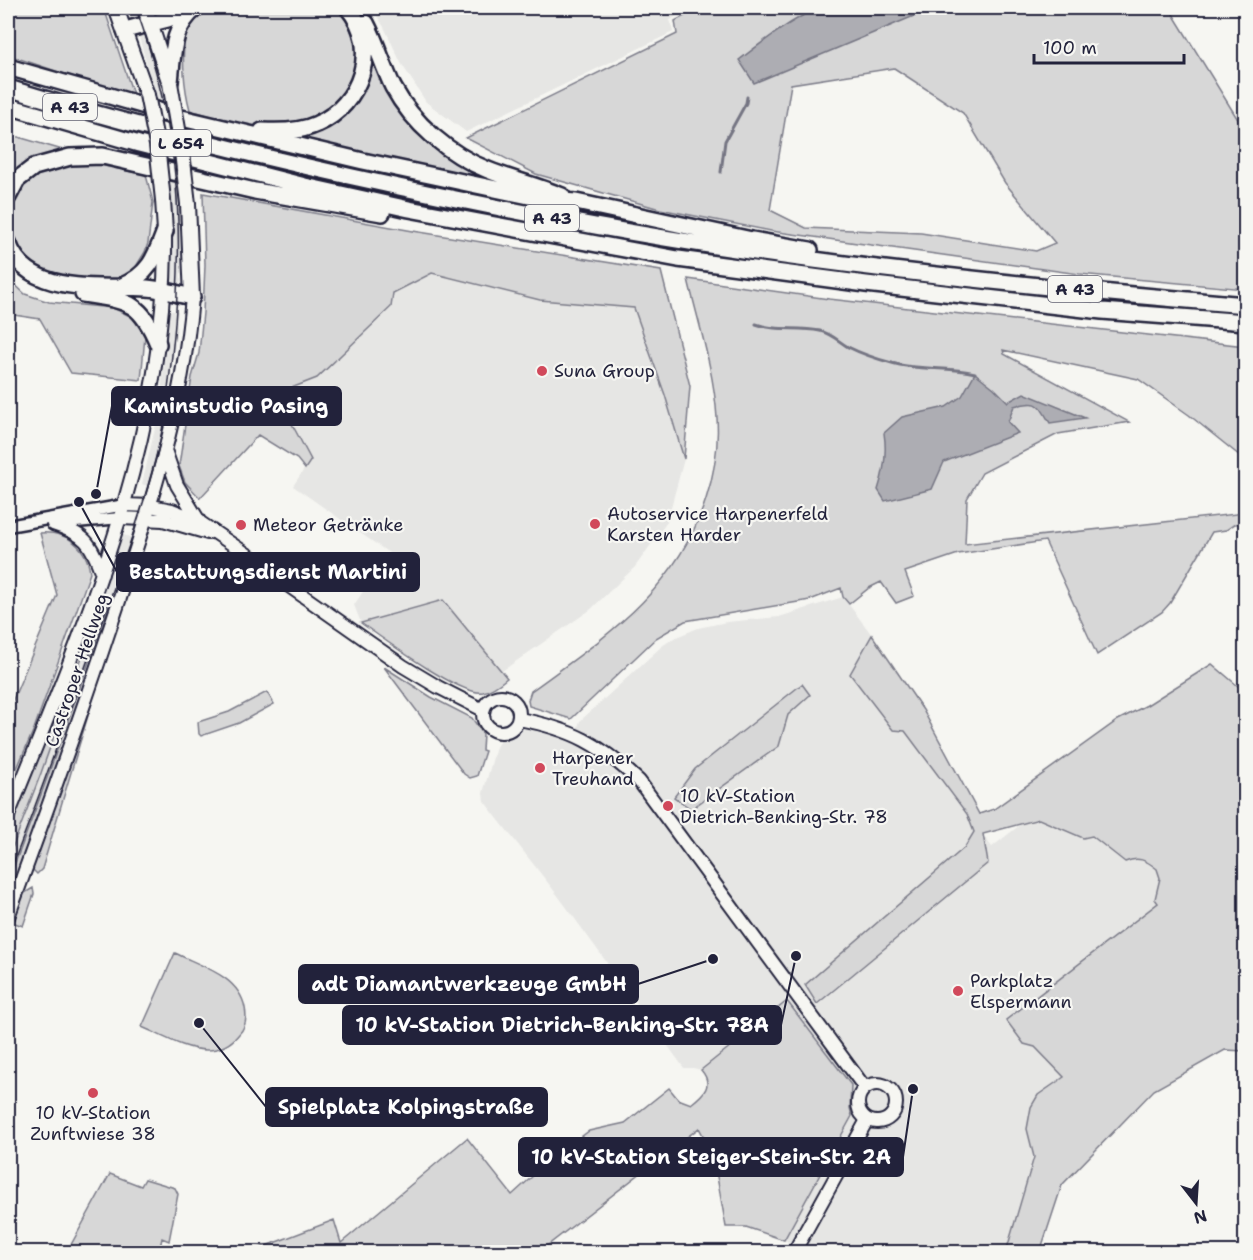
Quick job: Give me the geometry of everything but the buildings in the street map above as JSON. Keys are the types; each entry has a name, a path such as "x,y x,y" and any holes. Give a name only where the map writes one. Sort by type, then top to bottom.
{"highway":[{"path":"125,30 148,16 171,8"},
{"path":"148,16 168,19 194,8"},
{"path":"170,82 177,32 185,16 194,8"},
{"path":"8,67 146,100 171,110 258,131 287,132 314,126 341,110 357,87 365,58 364,42 360,25 348,8"},
{"path":"357,8 371,32 394,88 415,117 438,140 462,157 487,170 546,189 576,202"},
{"name":"A 43","path":"8,88 246,153 351,178 628,232 746,251 906,272 1245,305"},
{"path":"146,100 183,119 363,161 548,200 576,202 752,240 858,257 906,272"},
{"name":"A 43","path":"8,106 139,144 305,186 678,259 878,286 1102,311 1245,322"},
{"path":"8,197 17,180 34,167 70,157 103,156 255,191 653,260 678,259"},
{"path":"117,288 130,283 144,273 152,262 165,231"},
{"path":"8,242 15,257 24,267 45,280 61,284 148,288 164,295"},
{"path":"8,262 25,279 51,291 123,301 136,307 152,328 158,344"},
{"path":"80,294 192,297"}],"main road":[{"name":"Castroper Hellweg","path":"8,816 102,574 121,518 144,422 158,344 164,295 165,231 157,145 146,100 116,8"},
{"name":"Castroper Hellweg","path":"8,917 62,770 149,513 166,453 186,355 192,297 188,204 170,82 148,16"},
{"path":"166,453 177,485 199,522"},
{"path":"125,505 220,537"},
{"path":"121,518 172,510 199,522 404,666 438,687 483,710"},
{"path":"53,524 74,531 90,546 102,574"},
{"path":"506,696 517,703 520,712 519,719 516,725 509,730 496,731 486,724 483,710 491,698 506,696"},
{"path":"519,719 552,725 576,735 610,756 639,781 865,1088"},
{"path":"875,1084 885,1086 894,1095 895,1108 887,1119 873,1122 867,1120 861,1115 858,1101 865,1088 875,1084"},
{"path":"794,1252 867,1120"}],"street":[{"path":"8,526 125,505"},
{"path":"34,522 53,524 121,518"}],"shaded area":[{"path":"8,8 104,8 134,97 8,55"},
{"path":"211,8 338,8 350,29 356,49 355,67 349,85 338,100 323,112 304,121 281,126 258,126 190,110 184,72 186,33 182,31 196,13"},
{"path":"372,8 691,8 670,20 673,32 466,132 426,102 401,63"},
{"path":"699,8 1178,8 1173,14 1245,131 1245,289 1079,274 771,231 660,209 536,174 466,138 677,34 675,21","holes":["894,68 963,113 1005,183 1055,243 1036,251 921,233 806,228 770,210 791,84"]},
{"path":"818,8 933,8 754,83 739,60 787,25"},
{"path":"148,34 163,83 175,149 183,224 181,282 171,282 172,228 168,177 152,82 139,37"},
{"path":"366,36 388,93 402,114 504,183 290,137 344,112"},
{"path":"8,134 66,151 8,184"},
{"path":"77,163 95,164 146,175 153,202 148,243 135,268 138,272 113,280 56,275 45,271 28,259 20,247 14,235 12,221 12,207 17,194 37,173 51,167"},
{"path":"203,193 413,231 661,271 690,386 684,459 665,395 634,308 540,300 432,273 393,293 391,307 317,378 276,394 311,460 305,469 297,459 258,435 200,498 185,482 179,466 192,377 199,353 203,313 205,265"},
{"path":"432,273 540,300 634,308 665,395 684,459 667,522 635,567 590,610 502,671 443,600 361,623 354,605 389,553 293,486 311,459 276,394 317,378 393,293"},
{"path":"8,278 25,294 49,302 113,308 132,317 145,336 141,380 71,373 40,319 8,314"},
{"path":"688,279 829,299 1245,346 1245,460 1189,415 1138,379 1003,350 1004,354 1129,422 1058,434 982,473 967,499 965,544 1245,513 1245,523 1212,532 1170,603 1162,612 1097,655 1045,541 958,554 905,572 914,596 896,603 881,582 869,588 849,604 843,597 841,588 810,600 685,621 656,638 571,719 529,706 531,691 611,631 657,586 676,561 693,532 706,499 715,459 717,418 709,365"},
{"path":"170,311 178,311 176,335 164,428 150,487 142,484 158,416"},
{"path":"975,373 1008,402 1024,393 1085,418 1050,423 1040,407 1033,403 1014,406 1008,422 1018,433 944,462 932,489 885,501 878,490 884,462 884,433 902,417 946,407 962,396"},
{"path":"40,533 58,535 74,542 85,555 90,573 34,729 8,789 8,701 12,702 57,595"},
{"path":"123,535 135,538 115,599 112,599 8,882 8,859 41,773"},
{"path":"101,594 104,595 8,859 8,829"},
{"path":"843,597 872,635 851,674 905,731 992,847 1054,798 1198,697 1245,985 1031,1107 1027,1129 1034,1151 1007,1252 809,1252 784,1240 852,1116 851,1085 787,1001 701,1070 684,1068 559,897 484,801 483,793 496,747 502,737 524,728 555,734 573,742 580,721 662,646 674,638 698,628 727,622 779,617"},
{"path":"112,598 115,599 8,901 8,882"},
{"path":"443,600 507,678 490,690 472,691 457,685 421,665 361,623"},
{"path":"872,635 923,710 979,814 994,809 1118,720 1147,705 1212,664 1245,692 1245,1051 1225,1050 1154,1090 1062,1185 1040,1252 1006,1252 1034,1157 1027,1129 1031,1107 1038,1095 1064,1077 1035,1047 1024,1044 1006,1020 1158,903 1155,899 1160,878 1157,869 1145,861 1134,859 1125,862 1092,836 1083,838 1039,819 983,834 988,863 817,1004 805,985 965,847 974,832 967,814 905,731 893,730 850,674"},
{"path":"105,659 42,869 37,874 33,870 33,865"},
{"path":"384,667 431,697 472,718 483,734 482,750 485,751 477,776 470,778 464,774"},
{"path":"802,684 810,695 788,715 779,746 691,809 674,797 695,769"},
{"path":"267,692 274,704 239,723 201,736 199,734 198,722 229,712"},
{"path":"33,888 34,894 23,926 12,922 23,894"},
{"path":"175,953 218,973 235,988 241,997 246,1012 245,1025 236,1038 225,1046 207,1050 190,1048 142,1027"},
{"path":"787,1001 851,1085 852,1116 784,1240 746,1227 726,1227 713,1154 699,1128 539,1252 250,1252 334,1220 341,1243 467,1138 512,1195 555,1156 589,1131 625,1123 669,1088 678,1099 691,1104 706,1089 707,1080 701,1070"},
{"path":"110,1174 141,1186 145,1179 175,1188 178,1194 169,1241 162,1238 159,1252 67,1252"}],"waterway":[{"path":"721,172 725,141 747,97"},
{"path":"756,324 772,328 820,331 859,352 902,365 975,373"}],"tram line":[{"path":"8,876 51,764 134,531 156,458 166,406 178,264 175,179 162,95 136,8"}],"place":[{"name":"Suna Group","path":"542,371"},
{"name":"Kaminstudio Pasing","path":"96,494"},
{"name":"Bestattungsdienst Martini","path":"79,502"},
{"name":"Autoservice Harpenerfeld Karsten Harder","path":"595,524"},
{"name":"Meteor Getränke","path":"241,525"},
{"name":"Harpener Treuhand","path":"540,768"},
{"name":"10 kV-Station Dietrich-Benking-Str. 78","path":"668,806"},
{"name":"10 kV-Station Dietrich-Benking-Str. 78A","path":"796,956"},
{"name":"adt Diamantwerkzeuge GmbH","path":"713,959"},
{"name":"Parkplatz Elspermann","path":"958,991"},
{"name":"Spielplatz Kolpingstraße","path":"199,1023"},
{"name":"10 kV-Station Steiger-Stein-Str. 2A","path":"913,1089"},
{"name":"10 kV-Station Zunftwiese 38","path":"93,1093"}]}
